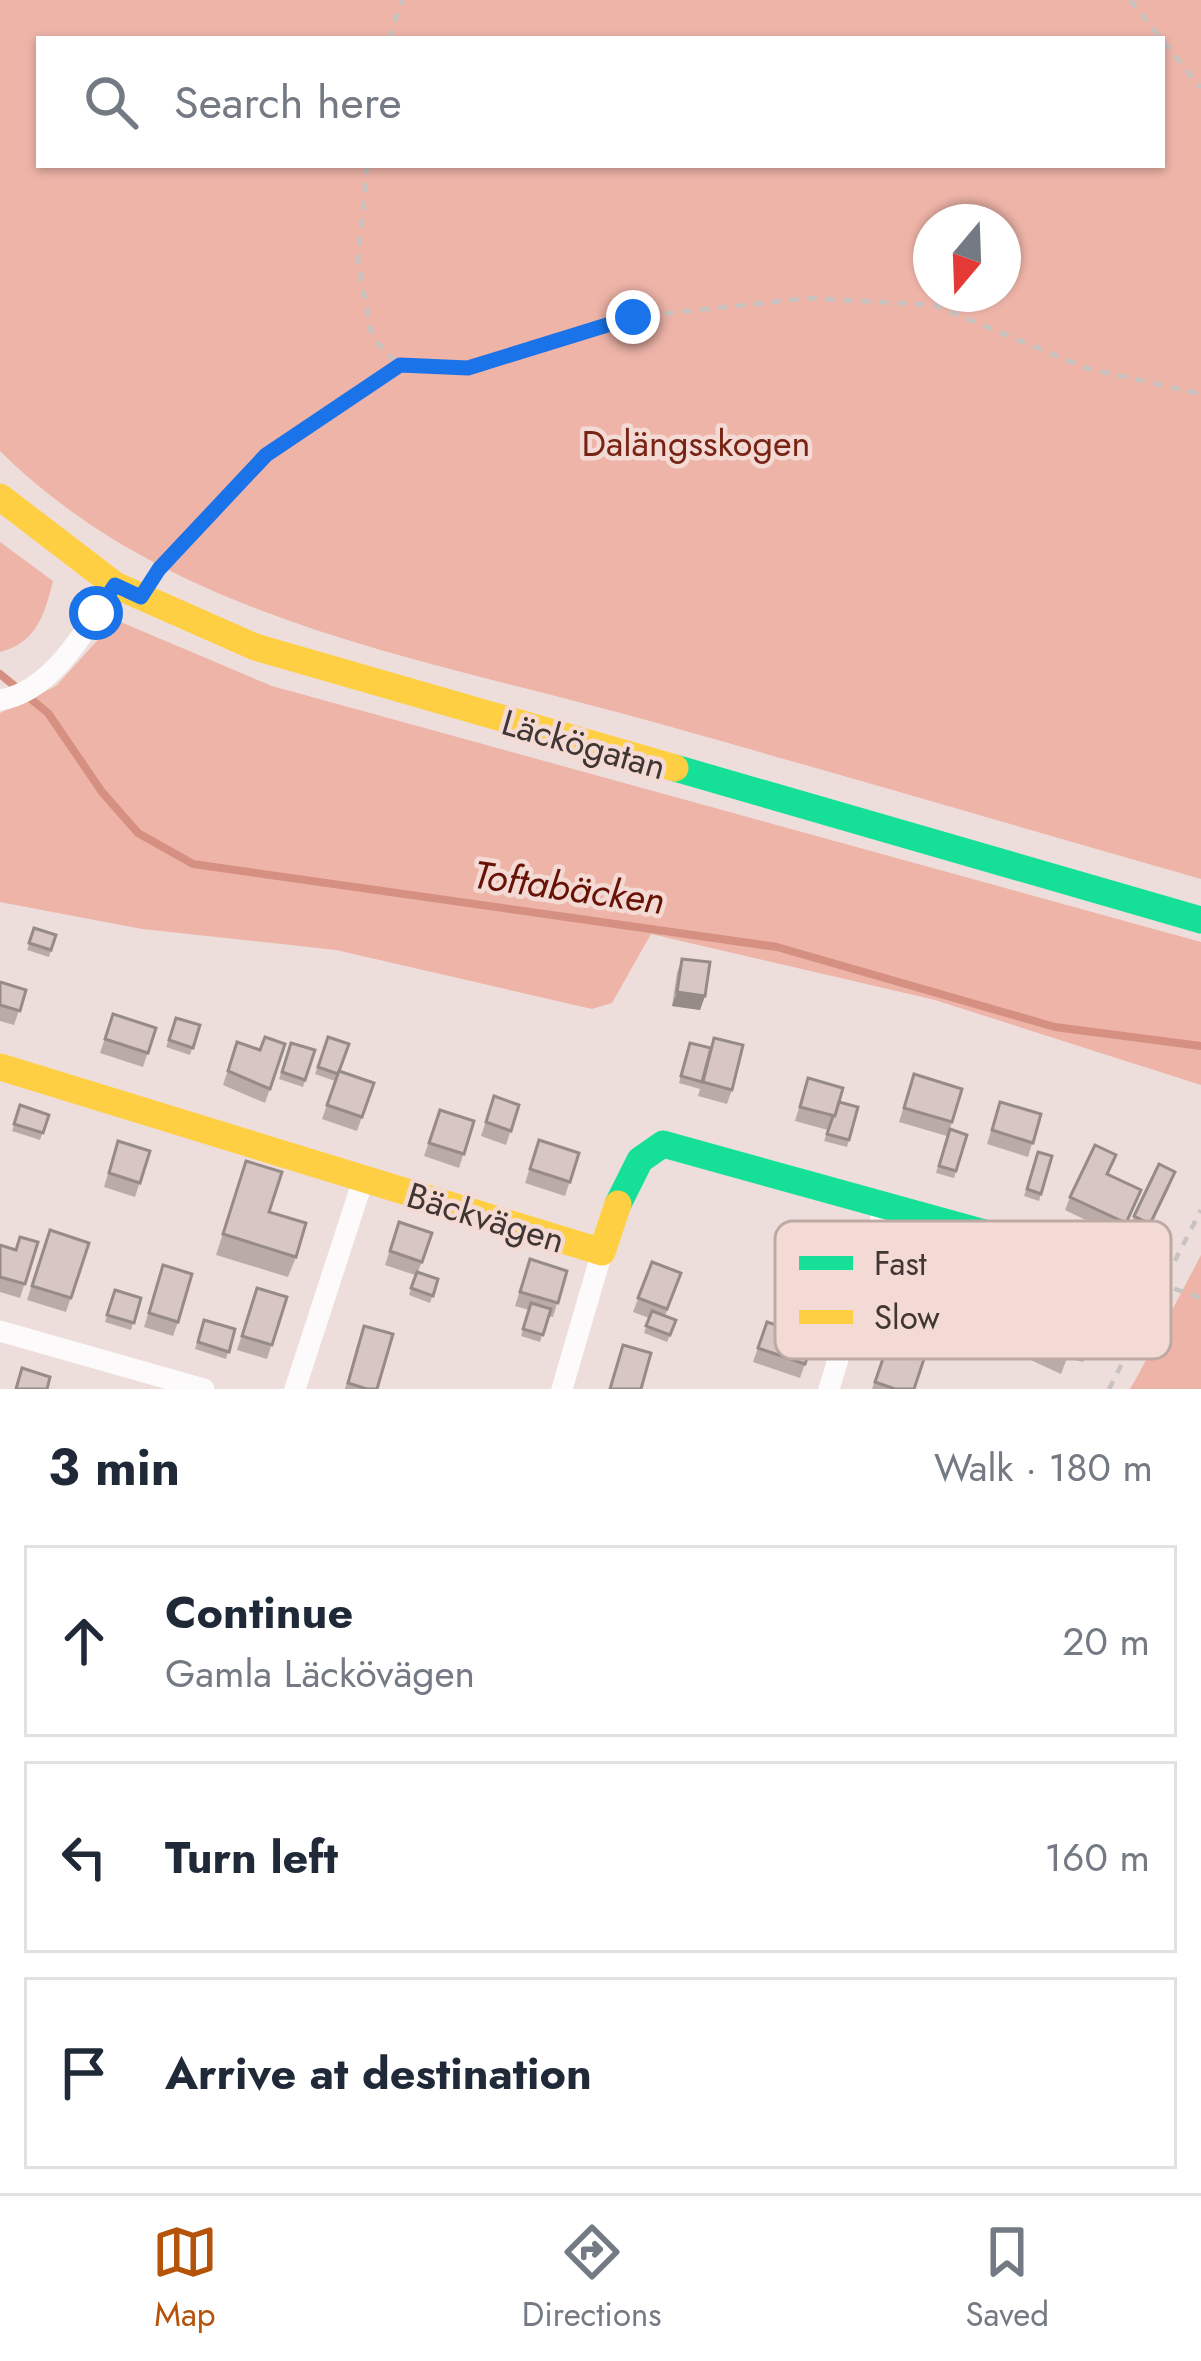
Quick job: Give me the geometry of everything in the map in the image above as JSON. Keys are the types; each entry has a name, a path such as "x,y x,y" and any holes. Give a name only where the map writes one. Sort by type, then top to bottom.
{"main road":[{"name":"Läckögatan","path":"0,497 115,585 195,624 352,678 1201,920"},
{"name":"Bäckvägen","path":"0,1067 602,1252 634,1168 652,1146 663,1144 942,1221"}],"street":[{"path":"0,700 26,691 62,658 115,585"},
{"path":"295,1389 363,1180"},
{"path":"880,1221 885,1205"},
{"path":"562,1389 602,1252"},
{"path":"0,1331 204,1389"},
{"path":"829,1389 838,1359"}],"path":[{"path":"390,36 402,0"},
{"path":"1130,0 1159,36"},
{"path":"1165,43 1201,88"},
{"path":"367,168 358,261 372,337 400,365"},
{"path":"141,597 159,569 266,455 400,365 468,368 633,317 809,298 934,305 1086,368 1201,394"},
{"path":"1171,1268 1201,1210"},
{"path":"1171,1287 1201,1298"},
{"path":"1109,1389 1124,1359"}],"green space":[{"name":"Dalängsskogen","path":"0,0 1201,0 1201,879 309,628 225,596 144,557 69,509 0,451"},
{"path":"0,542 53,581 42,616 30,634 0,652"},
{"path":"116,620 272,686 1201,942 1201,1085 935,1000 651,934 612,1003 592,1009 336,950 142,929 0,902 0,713 56,686"},
{"path":"1201,1255 1201,1389 1130,1389 1146,1359 1171,1359 1171,1312"}],"building":[{"path":"34,928 56,935 51,950 29,943"},
{"path":"682,959 710,962 705,996 677,992"},
{"path":"0,982 26,990 20,1011 0,1005"},
{"path":"113,1014 156,1028 148,1053 105,1039"},
{"path":"176,1018 200,1025 193,1048 169,1040"},
{"path":"265,1037 285,1044 270,1089 228,1071 237,1042 260,1050"},
{"path":"328,1037 349,1044 338,1074 318,1067"},
{"path":"714,1038 743,1045 732,1090 703,1082"},
{"path":"291,1043 315,1050 305,1080 282,1072"},
{"path":"690,1043 711,1048 702,1082 681,1076"},
{"path":"339,1071 374,1083 362,1117 327,1105"},
{"path":"914,1074 962,1089 952,1122 904,1108"},
{"path":"808,1078 843,1088 835,1116 800,1107"},
{"path":"494,1096 519,1105 511,1131 486,1122"},
{"path":"839,1102 858,1107 849,1140 827,1134"},
{"path":"1000,1102 1041,1114 1033,1143 992,1130"},
{"path":"20,1105 49,1115 43,1133 14,1124"},
{"path":"440,1110 474,1121 464,1154 429,1143"},
{"path":"950,1129 967,1135 956,1171 939,1166"},
{"path":"539,1140 579,1153 570,1182 530,1169"},
{"path":"118,1141 150,1151 140,1183 109,1173"},
{"path":"1095,1145 1116,1155 1107,1174 1141,1190 1127,1221 1070,1197"},
{"path":"1038,1152 1052,1156 1041,1194 1027,1189"},
{"path":"246,1161 282,1172 269,1212 306,1223 296,1257 223,1234"},
{"path":"1159,1164 1175,1172 1151,1221 1134,1216"},
{"path":"399,1222 432,1233 422,1262 390,1251"},
{"path":"50,1230 89,1243 71,1298 32,1286"},
{"path":"20,1237 38,1242 25,1284 0,1277 0,1245 16,1250"},
{"path":"530,1259 567,1271 558,1303 520,1292"},
{"path":"652,1262 681,1273 667,1309 638,1298"},
{"path":"163,1265 192,1274 178,1322 149,1313"},
{"path":"417,1272 438,1279 433,1296 411,1288"},
{"path":"257,1288 287,1297 272,1345 242,1336"},
{"path":"115,1290 141,1298 134,1323 107,1315"},
{"path":"531,1303 551,1309 543,1335 523,1329"},
{"path":"652,1311 676,1320 670,1335 646,1326"},
{"path":"204,1320 235,1329 229,1352 198,1342"},
{"path":"767,1322 775,1325 775,1354 758,1348"},
{"path":"364,1326 393,1334 377,1389 348,1383"},
{"path":"623,1345 651,1353 641,1389 610,1389"},
{"path":"883,1359 924,1359 914,1389 875,1382"},
{"path":"22,1368 50,1377 47,1389 16,1389"}],"waterway":[{"name":"Toftabäcken","path":"0,674 48,713 102,792 138,833 193,864 777,947 1055,1027 1201,1046"}],"traffic: fast":[{"path":"675,768 1201,920"},
{"path":"618,1204 640,1160 663,1144 941,1221"}],"traffic: slow":[{"path":"0,497 115,585 255,647 675,768"},
{"path":"0,1067 602,1252 618,1204"}],"route":[{"path":"96,613 115,585 141,597 159,569 214,516 266,455 400,365 468,368 633,317"}]}
